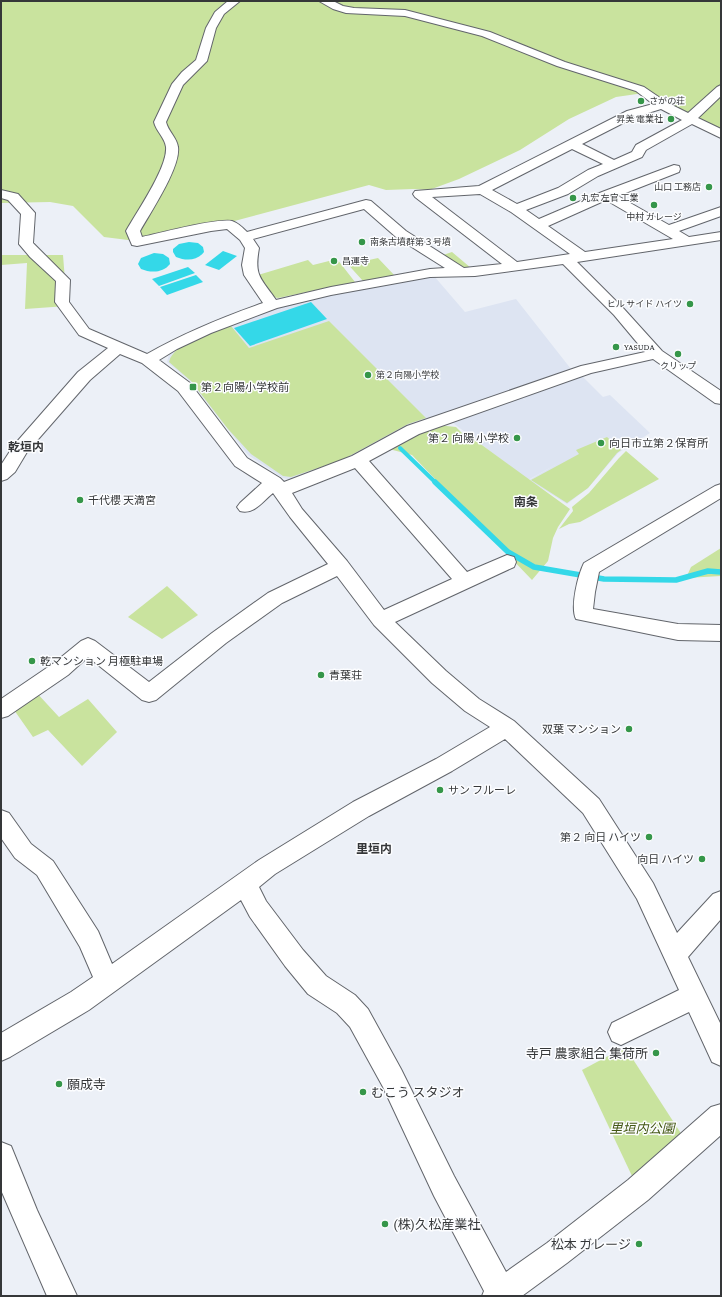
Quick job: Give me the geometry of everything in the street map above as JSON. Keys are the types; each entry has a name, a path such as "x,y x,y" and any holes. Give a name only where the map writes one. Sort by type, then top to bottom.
{"street":[{"path":"235,1 220,12 211,28 201,61 186,74 178,84 163,115 160,122 160,129 167,136 172,147 171,159 164,176 133,231 137,242 210,227 230,225 245,238 252,248 250,265 251,275 272,305"},
{"path":"324,1 339,8 352,10 395,11 406,13 486,34 561,64 640,89 662,105 689,120 721,134"},
{"path":"516,209 563,191 593,173 638,154 640,148 689,120 721,88"},
{"path":"514,267 420,194 482,190 631,114 662,105"},
{"path":"574,144 613,164"},
{"path":"538,224 674,169"},
{"path":"482,190 516,209 538,224 574,258 656,354 721,399"},
{"path":"1,194 13,196 28,213 26,244 32,252 54,269 63,280 62,302 84,332 148,360 184,387 241,462 277,486 296,513 340,566 381,620 439,677 472,704 507,728 591,806 644,891 721,1053"},
{"path":"607,195 687,241"},
{"path":"245,238 366,204 401,234 460,272"},
{"path":"668,230 721,211"},
{"path":"148,360 172,346 206,330 272,305 331,291 430,273 514,267 721,236"},
{"path":"1,475 9,468 20,449 84,376 119,347"},
{"path":"246,507 277,486 358,460 414,430 482,407 554,380 602,365 656,354"},
{"path":"358,460 464,581"},
{"path":"721,490 591,568 585,592 583,614 678,632 721,633"},
{"path":"381,620 507,562"},
{"path":"1,710 60,669 88,646 150,694 219,638 275,598 340,566"},
{"path":"1,1048 80,1001 108,982 267,867 361,809 444,765 507,728"},
{"path":"1,820 23,851 45,868 89,939 108,982"},
{"path":"245,883 258,909 294,958 317,985 346,1004 359,1018 392,1078 444,1186 499,1294 557,1253 638,1190 721,1116"},
{"path":"675,954 721,902"},
{"path":"621,1032 694,996"},
{"path":"1,1156 27,1220 62,1296"}],"shaded area":[{"name":"第２向陽小学校","path":"434,276 465,312 516,299 571,369 410,426 345,461 291,480 283,478 248,455 190,381 167,362 169,355 175,349 199,335 286,305 340,293"},
{"path":"582,376 603,397 610,395 650,433 618,453 588,488 567,504 529,480 562,461 528,480 453,423 522,397 526,401 523,397"}],"green space":[{"path":"1,1 721,1 721,131 644,93 616,97 569,119 520,150 459,179 429,190 386,190 369,185 152,243 104,237 73,206 50,202 1,203"},
{"path":"452,252 471,268 458,267 440,256"},
{"path":"1,255 63,255 67,306 25,309 27,263 1,265"},
{"path":"354,257 360,262 378,258 395,276 363,281 344,260"},
{"path":"337,259 355,282 278,298 273,297 258,275 308,260 313,265"},
{"path":"329,321 426,418 408,424 342,460 291,477 283,476 251,454 228,429 191,381 169,362 172,355 186,343 231,326 249,348"},
{"path":"437,425 456,427 465,436 475,440 570,509 558,527 553,538 548,561 532,580 412,455 389,449"},
{"path":"607,437 621,450 588,488 567,503 531,480 579,454 576,450"},
{"path":"626,451 659,479 580,522 569,524 559,529 573,511 572,507 589,493"},
{"path":"721,548 721,576 686,578 691,567"},
{"path":"167,586 198,615 162,639 128,617"},
{"path":"35,691 59,717 88,699 117,732 82,766 48,730 33,737 12,707"},
{"name":"里垣内公園","path":"625,1047 682,1135 632,1176 582,1070"}],"water":[{"path":"189,242 198,243 203,247 204,252 195,259 176,257 173,249 179,244"},
{"path":"223,251 237,256 219,270 205,265"},
{"path":"154,253 163,254 169,258 170,264 160,271 141,269 138,264 141,258"},
{"path":"188,267 195,273 159,286 152,279"},
{"path":"196,275 203,282 167,295 160,287"},
{"path":"311,302 327,319 250,346 234,328"}],"waterway":[{"path":"400,448 436,483"},
{"path":"435,482 508,552 534,567 604,579 676,580 708,571 721,572"}],"place":[{"name":"さがの荘","path":"641,101"},
{"name":"昇美 電業社","path":"671,119"},
{"name":"山口 工務店","path":"709,187"},
{"name":"丸宏 左官 工業","path":"573,198"},
{"name":"中村 ガレージ","path":"654,205"},
{"name":"南条古墳群第３号墳","path":"362,242"},
{"name":"昌運寺","path":"334,261"},
{"name":"ヒル サイド ハイツ","path":"690,304"},
{"name":"YASUDA","path":"616,347"},
{"name":"クリップ","path":"678,354"},
{"name":"第２向陽小学校","path":"368,375"},
{"name":"第２向陽小学校前","path":"193,387"},
{"name":"第２ 向陽 小学校","path":"517,438"},
{"name":"向日市立第２保育所","path":"601,443"},
{"name":"千代櫻 天満宮","path":"80,500"},
{"name":"乾マンション 月極駐車場","path":"32,661"},
{"name":"青葉荘","path":"321,675"},
{"name":"双葉 マンション","path":"629,729"},
{"name":"サン フルーレ","path":"440,790"},
{"name":"第２ 向日 ハイツ","path":"649,837"},
{"name":"向日 ハイツ","path":"702,859"},
{"name":"寺戸 農家組合 集荷所","path":"656,1053"},
{"name":"願成寺","path":"59,1084"},
{"name":"むこう スタジオ","path":"363,1092"},
{"name":"(株)久松産業社","path":"385,1224"},
{"name":"松本 ガレージ","path":"639,1244"}],"district":[{"name":"乾垣内","path":"26,447"},
{"name":"南条","path":"526,502"},
{"name":"里垣内","path":"374,849"}]}
